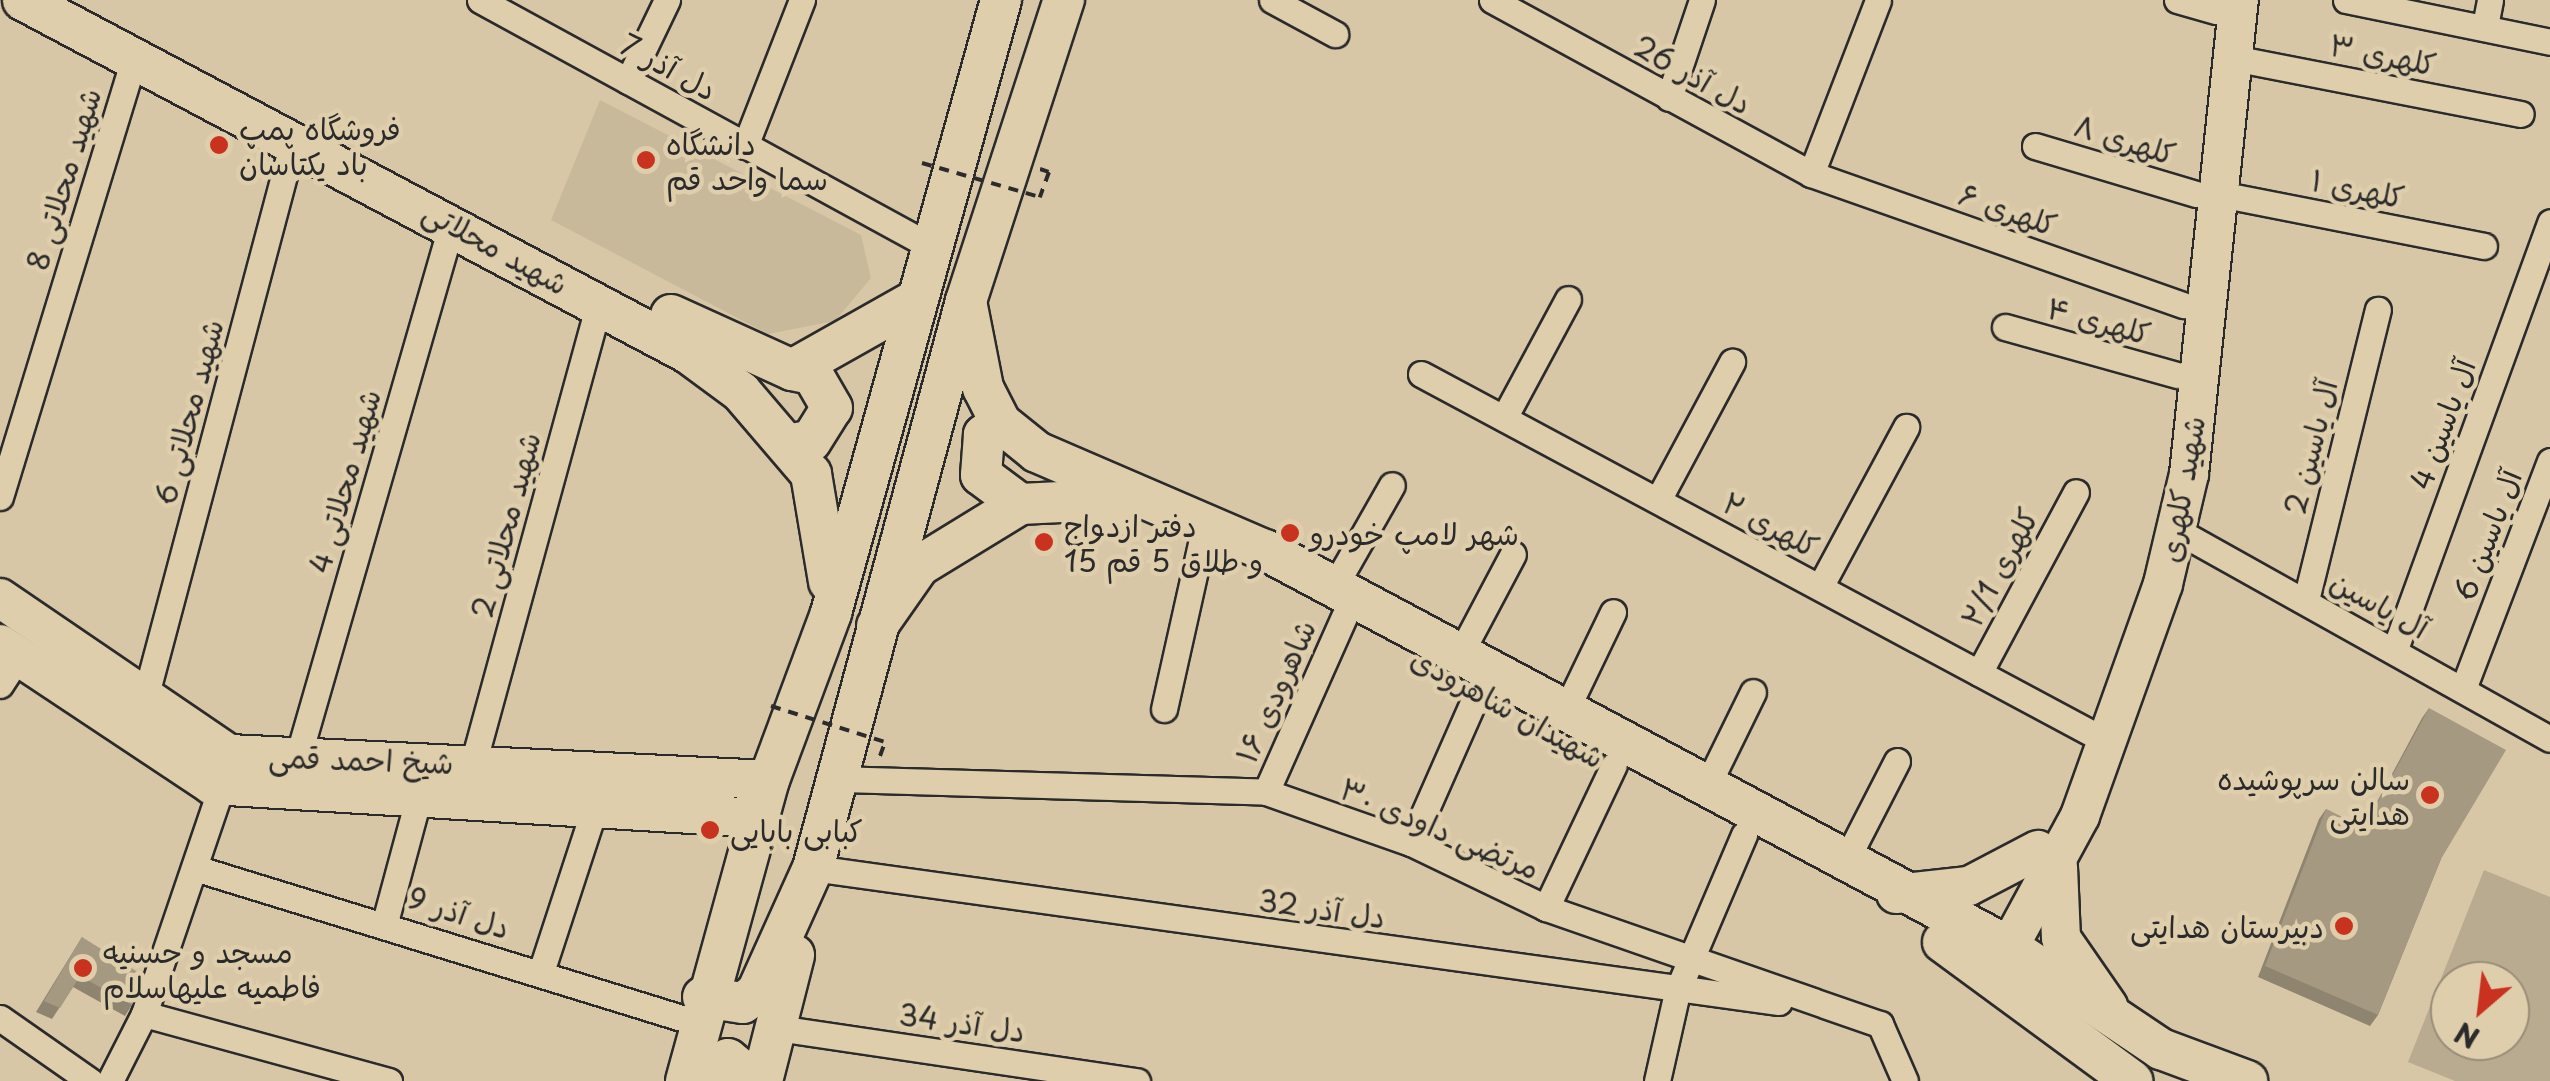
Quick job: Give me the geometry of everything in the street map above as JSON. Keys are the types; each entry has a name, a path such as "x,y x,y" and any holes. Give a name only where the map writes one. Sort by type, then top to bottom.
{"main road":[{"name":"شهید محلاتی","path":"23,0 136,52 688,353 790,444 812,474 824,522 831,613"},
{"name":"شهید محلاتی","path":"81,0 203,57 702,332 792,370 812,374 832,408 810,441 790,444"},
{"path":"762,1081 813,868 966,301 1064,0"},
{"path":"689,1081 742,797 831,613 997,3"},
{"name":"شهید کلهری","path":"2048,855 2165,527 2184,305 2233,58 2223,4"},
{"name":"شهید کلهری","path":"1995,950 2048,855 2139,669 2165,527 2207,194 2223,4"},
{"path":"792,370 916,300"},
{"path":"966,301 984,388 1001,423 984,435 980,475 1020,504"},
{"name":"شهیدان شاهرودی","path":"1001,423 1087,478 1339,602 1468,674 1614,765 1744,835 1995,950 2132,1081"},
{"name":"شهیدان شاهرودی","path":"877,626 919,566 1020,504 1082,501 1201,544 1339,602"},
{"name":"شیخ احمد قمی","path":"0,598 144,702 227,770 298,757 473,764 742,797"},
{"name":"شیخ احمد قمی","path":"6,662 227,770 420,792 596,804 742,797"},
{"name":"شهیدان شاهرودی","path":"1468,674 1564,714 1705,790 2112,1012 2161,1049 2246,1081"},
{"path":"1896,894 1969,886 2048,855 2061,938 2112,1012"},
{"path":"701,1010 742,1002 757,992 813,868"},
{"path":"689,1081 728,1059 754,1081"}],"street":[{"path":"628,81 667,0"},
{"path":"746,146 802,0"},
{"path":"1272,0 1335,34"},
{"name":"دل آذر 26","path":"1492,0 1811,174"},
{"path":"1669,98 1702,0"},
{"path":"1811,174 1878,0"},
{"path":"2177,0 2223,4"},
{"path":"2484,26 2490,0"},
{"path":"2355,1 2550,42"},
{"name":"دل آذر 7","path":"496,4 932,247"},
{"name":"شهید محلاتی 8","path":"1,489 136,52"},
{"name":"کلهری ۳","path":"2233,58 2521,114"},
{"name":"شهید محلاتی 6","path":"144,702 294,138"},
{"name":"کلهری ۸","path":"2035,146 2207,194"},
{"name":"کلهری ۶","path":"1811,174 2184,305"},
{"name":"کلهری ۱","path":"2207,194 2484,246"},
{"name":"شهید محلاتی 4","path":"298,757 452,222"},
{"name":"آل یاسین 4","path":"2396,649 2550,222"},
{"path":"1504,418 1568,299"},
{"name":"شهید محلاتی 2","path":"473,764 599,304"},
{"name":"آل یاسین 2","path":"2306,600 2378,310"},
{"name":"کلهری ۴","path":"2005,327 2176,375"},
{"path":"1658,500 1732,362"},
{"name":"کلهری ۲","path":"1422,374 2090,732"},
{"path":"0,407 25,415"},
{"path":"1820,587 1906,427"},
{"name":"آل یاسین 6","path":"2463,689 2550,461"},
{"name":"شاهرودی ۱۶","path":"1266,792 1339,602 1392,484"},
{"name":"کلهری ۲/1","path":"1979,673 2076,492"},
{"name":"آل یاسین","path":"2165,527 2396,649 2550,738"},
{"path":"1164,709 1201,544"},
{"path":"1411,844 1513,554"},
{"path":"1564,714 1613,612"},
{"path":"1705,790 1753,692"},
{"path":"1844,866 1897,761"},
{"path":"1546,908 1614,765"},
{"path":"110,1081 144,1014 198,869 227,770"},
{"name":"۳۰ مرتضی داودی","path":"838,779 1266,792 1411,844 1546,908 1690,962 1880,1024 1905,1081"},
{"path":"385,922 420,792"},
{"path":"541,972 596,804"},
{"path":"1657,1081 1676,992 1744,835"},
{"name":"دل آذر 32","path":"813,868 1676,992 1822,1006"},
{"name":"دل آذر 9","path":"198,869 385,922 541,972 701,1010"},
{"path":"144,1014 389,1081"},
{"path":"0,1018 90,1081"},
{"name":"دل آذر 34","path":"777,1028 1137,1081"}],"path":[{"path":"922,163 1040,196 1049,172"},
{"path":"771,706 885,742 881,755"}],"shaded area":[{"name":"دانشگاه سما واحد قم","path":"600,100 861,235 871,278 835,321 768,334 551,220"},
{"path":"2484,870 2550,897 2550,1081 2455,1081 2408,1062 2430,1006 2430,1061 2530,1061 2530,961 2448,961"}],"building":[{"path":"2429,708 2506,750 2441,859 2378,1015 2265,966 2326,809 2364,828"},
{"name":"مسجد و حسنیه فاطمیه علیهاسلام","path":"82,937 144,976 132,1005 80,976 60,1008 44,1001"}],"place":[{"name":"فروشگاه پمپ باد یکتاسان","path":"219,145"},
{"name":"دانشگاه سما واحد قم","path":"646,160"},
{"name":"شهر لامپ خودرو","path":"1290,533"},
{"name":"دفتر ازدواج 15 و طلاق 5 قم","path":"1044,542"},
{"name":"سالن سرپوشیده هدایتی","path":"2430,795"},
{"name":"کبابی بابایی","path":"710,830"},
{"name":"دبیرستان هدایتی","path":"2344,926"},
{"name":"مسجد و حسنیه فاطمیه علیهاسلام","path":"83,968"}]}
